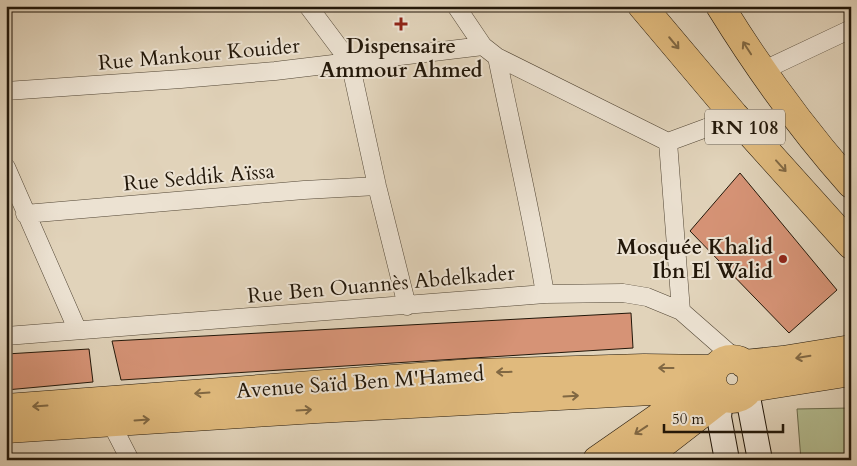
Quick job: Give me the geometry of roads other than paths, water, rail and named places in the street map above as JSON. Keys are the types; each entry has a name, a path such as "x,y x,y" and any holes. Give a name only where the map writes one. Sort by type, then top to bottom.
{"main road":[{"name":"RN 108","path":"642,6 734,115 851,245"},
{"name":"RN 108","path":"720,6 762,71 815,141 851,184"},
{"name":"Avenue Saïd Ben M'Hamed","path":"6,408 472,373 644,368 730,382 783,360 851,349"},
{"name":"Avenue Saïd Ben M'Hamed","path":"6,429 670,390 730,382 851,372"},
{"path":"597,460 666,412 730,382"},
{"path":"642,460 730,382"}],"street":[{"path":"308,6 350,62 406,306"},
{"path":"456,6 483,46 497,57 668,142 734,115"},
{"path":"762,71 851,29"},
{"name":"Rue Mankour Kouider","path":"6,91 181,80 483,46"},
{"path":"497,57 518,163 534,230 545,294"},
{"path":"668,142 681,311"},
{"path":"7,170 77,329"},
{"name":"Rue Seddik Aïssa","path":"25,214 294,191 377,186"},
{"name":"Rue Ben Ouannès Abdelkader","path":"6,336 545,294 623,293 647,297 681,311 730,382"},
{"path":"727,460 718,417 730,382"},
{"path":"730,382 760,460"},
{"path":"111,422 130,460"}],"place":[{"name":"Dispensaire Ammour Ahmed","path":"401,24"},
{"name":"Mosquée Khalid Ibn El Walid","path":"783,259"}]}
